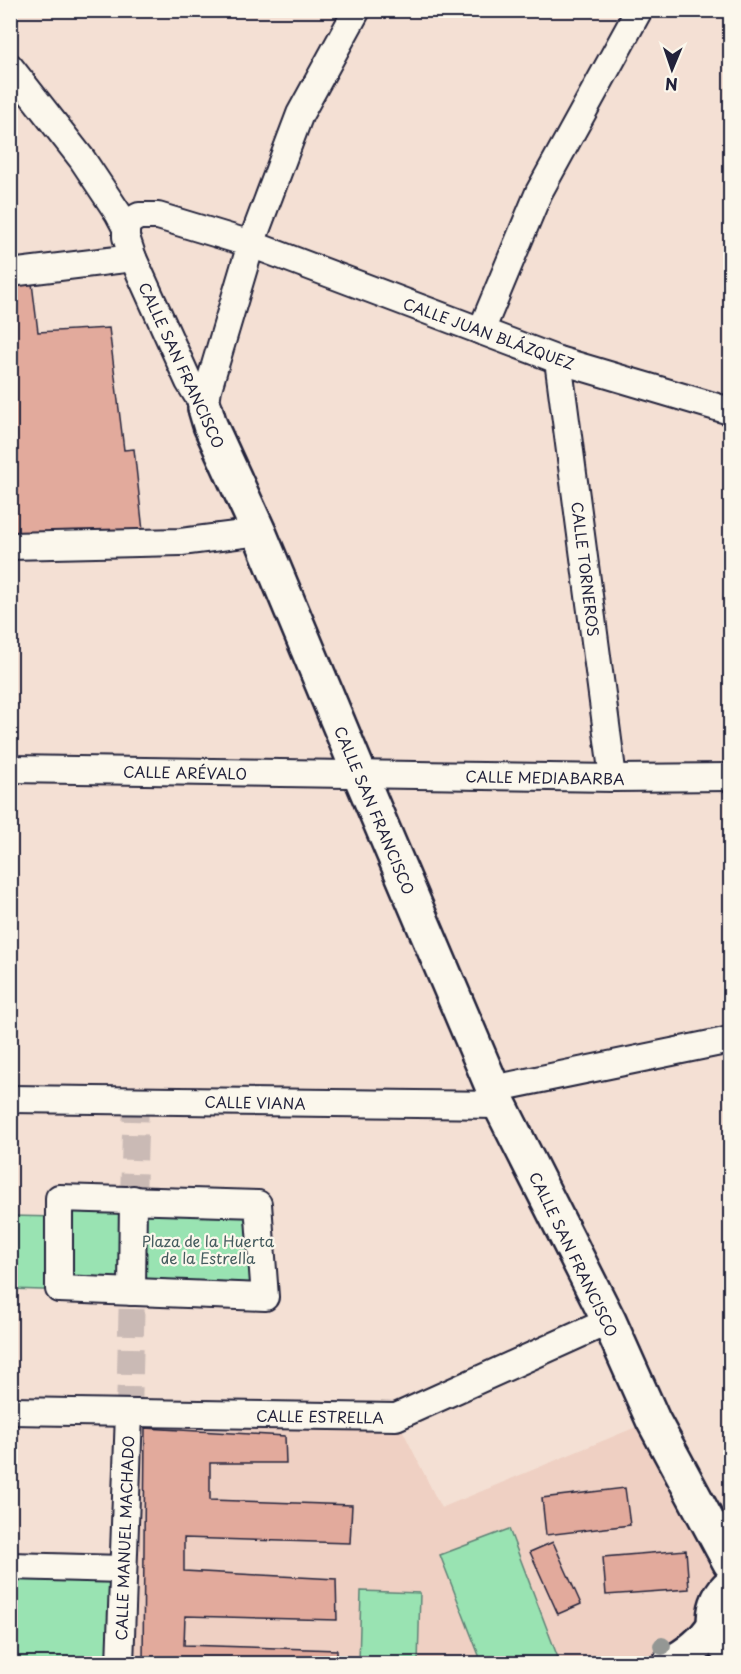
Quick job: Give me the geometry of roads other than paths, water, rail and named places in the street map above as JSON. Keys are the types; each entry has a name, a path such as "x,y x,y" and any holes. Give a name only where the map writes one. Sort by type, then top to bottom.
{"street":[{"path":"205,408 207,389 251,244 300,114 357,10"},
{"path":"481,331 539,192 639,10"},
{"name":"CALLE SAN FRANCISCO","path":"10,67 82,159 126,228 126,237 133,258 189,382 205,408 210,425 259,532 497,1097 609,1321 652,1420 730,1563"},
{"name":"CALLE JUAN BLÁZQUEZ","path":"126,228 130,221 140,216 158,216 251,244 558,360 730,411"},
{"path":"10,273 133,258"},
{"name":"CALLE TORNEROS","path":"558,360 613,778"},
{"path":"10,546 181,542 259,532"},
{"name":"CALLE ARÉVALO","path":"10,769 360,775"},
{"name":"CALLE MEDIABARBA","path":"360,775 730,777"},
{"name":"CALLE VIANA","path":"10,1099 497,1097 730,1040"},
{"path":"59,1198 133,1199 258,1204 265,1297 59,1289 59,1198"},
{"path":"132,1292 133,1199"},
{"name":"CALLE ESTRELLA","path":"10,1411 396,1417 609,1321"},
{"name":"CALLE MANUEL MACHADO","path":"120,1664 129,1413"},
{"path":"10,1566 123,1569"},
{"path":"669,1664 706,1639 722,1638 714,1612 718,1600 730,1585"},
{"path":"708,1664 730,1657"}],"tunnel":[{"path":"133,1199 136,1100"},
{"path":"129,1413 132,1292"}],"park label":[{"name":"Plaza de la Huerta de la Estrella","path":"208,1248"}]}
